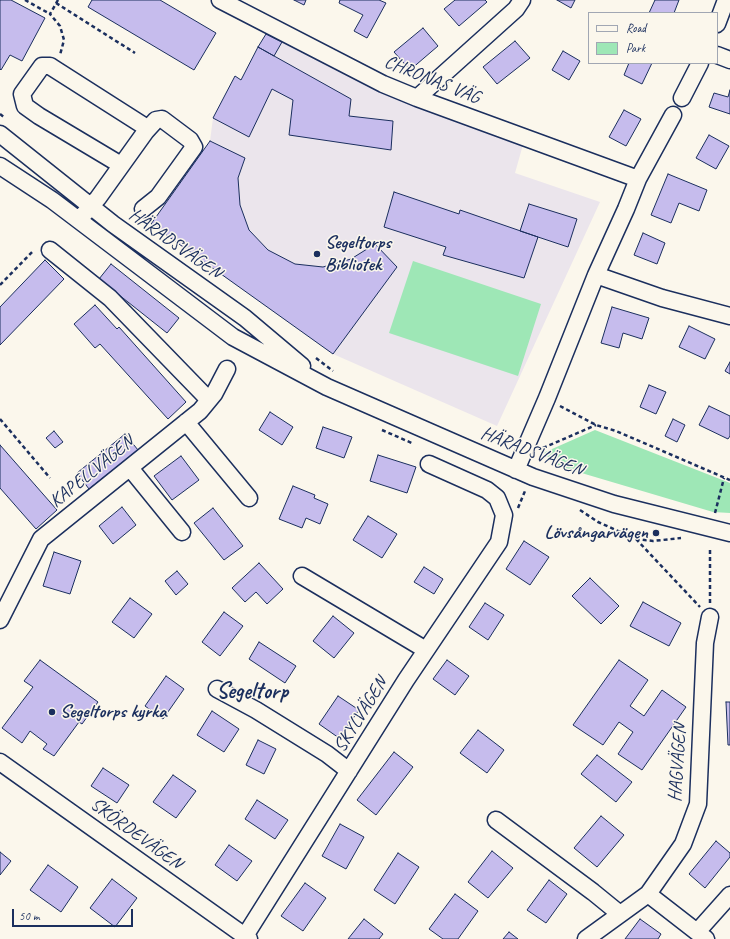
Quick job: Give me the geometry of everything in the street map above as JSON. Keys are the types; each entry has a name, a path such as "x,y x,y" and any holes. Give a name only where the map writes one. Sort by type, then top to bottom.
{"street":[{"name":"CHRONAS VÄG","path":"220,0 383,84 417,98 638,178"},
{"path":"417,98 516,9 522,0"},
{"path":"718,21 726,0"},
{"path":"718,55 730,60"},
{"path":"682,98 699,64"},
{"path":"121,165 25,106 22,94 42,66 50,66 144,126 146,131"},
{"path":"519,464 596,275 626,209 638,178 673,115"},
{"path":"79,220 146,131 156,120 162,118 190,140 194,147 158,197 143,209"},
{"name":"HÄRADSVÄGEN","path":"3,126 113,224 245,318 327,387"},
{"name":"HÄRADSVÄGEN","path":"0,166 52,200 233,337 327,387 519,464 533,477 614,504 730,533"},
{"path":"50,250 110,298 209,400"},
{"path":"596,275 662,298 730,316"},
{"name":"KAPELLVÄGEN","path":"0,620 41,539 200,411 214,394 227,369"},
{"path":"186,422 248,498"},
{"name":"SKYLVÄGEN","path":"247,938 349,771 426,650 499,542 504,514 497,498 486,490 429,464"},
{"path":"130,468 182,532"},
{"path":"302,576 426,650"},
{"name":"HAGVÄGEN","path":"586,939 648,894 683,844 698,804 705,644 710,617"},
{"path":"217,689 256,710 327,754 349,771"},
{"name":"SKÖRDEVÄGEN","path":"0,762 247,938"},
{"path":"496,820 593,892 620,914"},
{"path":"648,894 701,935 730,894"}],"path":[{"path":"25,0 50,14 60,26 64,40 60,54 53,68"},
{"path":"50,14 58,0"},
{"path":"56,3 135,53"},
{"path":"0,114 3,126"},
{"path":"0,285 39,245 50,250"},
{"path":"310,354 335,372"},
{"path":"547,398 596,425 616,431 730,480"},
{"path":"0,419 50,478"},
{"path":"519,464 596,425"},
{"path":"715,513 724,478"},
{"path":"636,539 710,617"},
{"path":"710,547 710,617"}],"shaded area":[{"path":"266,34 379,90 524,141 515,173 600,202 497,426 333,354 151,224 210,141 213,118 235,76 241,80"}],"green space":[{"path":"413,261 541,304 518,376 389,333"},
{"path":"595,430 730,483 730,513 713,512 558,466 543,453"}],"building":[{"path":"0,0 11,0 45,18 22,61 10,55 1,70 0,69"},
{"path":"92,0 160,0 216,33 194,70 88,7"},
{"path":"294,0 306,0 304,5"},
{"path":"340,0 379,0 386,3 367,38 354,31 363,15 339,3"},
{"path":"455,0 485,0 487,2 459,26 444,9"},
{"path":"557,0 575,0 571,8"},
{"path":"655,0 679,0 674,12 649,12"},
{"path":"423,28 438,46 410,70 394,52"},
{"path":"266,34 282,42 274,56 258,47"},
{"path":"515,41 530,58 497,84 483,67"},
{"path":"258,47 351,99 349,116 393,121 391,150 289,135 293,100 272,89 249,137 213,118 235,76 241,80"},
{"path":"563,51 580,61 569,80 552,70"},
{"path":"629,64 652,64 642,84 624,75"},
{"path":"730,90 730,114 709,107 714,93 728,97"},
{"path":"624,110 641,119 626,146 609,137"},
{"path":"709,135 729,146 716,169 696,158"},
{"path":"210,141 245,158 238,178 240,205 249,230 268,250 295,264 323,267 351,259 375,244 397,267 333,354 151,224"},
{"path":"668,174 707,190 699,211 679,203 671,223 651,215"},
{"path":"394,192 459,214 460,210 538,237 524,278 443,255 446,247 384,227"},
{"path":"529,204 577,219 568,247 520,231"},
{"path":"643,233 665,243 657,264 634,255"},
{"path":"45,260 64,279 0,345 0,307"},
{"path":"111,264 179,318 167,333 99,279"},
{"path":"95,305 117,329 119,327 186,402 168,419 100,344 95,348 74,324"},
{"path":"612,307 649,318 642,339 623,333 619,348 601,343"},
{"path":"689,326 715,339 705,359 679,347"},
{"path":"730,362 730,374 725,371"},
{"path":"649,385 666,392 656,414 640,407"},
{"path":"709,406 730,416 730,436 728,439 699,425"},
{"path":"270,412 293,427 282,445 259,430"},
{"path":"673,419 685,425 677,442 665,436"},
{"path":"323,427 352,437 344,458 316,448"},
{"path":"54,431 63,442 55,448 46,438"},
{"path":"125,434 138,450 89,489 77,473"},
{"path":"0,445 57,510 36,529 0,488"},
{"path":"378,455 416,467 407,493 370,481"},
{"path":"181,456 199,480 172,500 154,476"},
{"path":"293,486 315,495 314,498 328,504 320,524 306,518 302,528 279,519"},
{"path":"122,507 136,525 113,544 99,526"},
{"path":"213,508 243,546 224,560 194,523"},
{"path":"368,516 397,534 382,558 353,540"},
{"path":"524,541 549,557 530,585 506,569"},
{"path":"54,552 81,561 70,594 43,586"},
{"path":"259,563 283,589 267,604 256,592 245,602 232,588"},
{"path":"424,567 443,579 434,594 414,582"},
{"path":"177,571 188,584 176,595 165,581"},
{"path":"590,578 619,606 601,624 572,596"},
{"path":"130,598 152,614 134,638 112,622"},
{"path":"643,602 681,623 669,646 630,626"},
{"path":"485,603 504,615 488,640 469,627"},
{"path":"224,612 243,626 220,656 202,642"},
{"path":"333,616 354,633 334,658 313,641"},
{"path":"259,642 296,666 285,683 249,659"},
{"name":"Segeltorps kyrka","path":"40,660 98,702 82,724 79,722 54,756 43,749 47,744 30,731 22,743 2,728 33,687 24,681"},
{"path":"447,660 469,676 455,695 433,679"},
{"path":"619,660 648,680 630,706 644,716 662,690 686,707 642,770 618,754 633,732 619,722 603,745 573,725"},
{"path":"166,676 184,689 163,719 145,706"},
{"path":"338,696 359,710 339,738 319,724"},
{"path":"726,702 730,702 730,745 728,745"},
{"path":"212,711 239,729 224,752 197,735"},
{"path":"478,730 504,750 487,773 460,753"},
{"path":"258,740 276,749 264,774 246,765"},
{"path":"394,752 413,767 376,815 357,800"},
{"path":"597,755 632,782 616,802 581,774"},
{"path":"103,768 129,785 117,803 91,786"},
{"path":"173,775 196,791 176,818 153,802"},
{"path":"257,800 288,820 275,839 245,819"},
{"path":"601,816 624,835 597,867 574,848"},
{"path":"340,824 364,837 346,869 322,856"},
{"path":"716,841 730,853 730,857 705,888 689,874"},
{"path":"229,845 252,861 237,881 215,865"},
{"path":"492,851 513,868 488,898 468,882"},
{"path":"0,852 11,861 0,875"},
{"path":"398,853 419,867 395,904 374,890"},
{"path":"48,865 78,887 61,912 30,890"},
{"path":"112,879 137,898 115,927 90,908"},
{"path":"549,880 567,894 546,923 527,910"},
{"path":"305,883 326,898 303,931 281,916"},
{"path":"455,894 478,911 458,939 443,939 429,929"},
{"path":"364,919 383,934 379,939 348,939"},
{"path":"640,919 661,934 658,939 625,939"},
{"path":"509,932 518,939 503,939"}],"place":[{"name":"Segeltorps Bibliotek","path":"317,254"},
{"name":"Lövsångarvägen","path":"656,533"},
{"name":"Segeltorps kyrka","path":"52,712"}],"district":[{"name":"Segeltorp","path":"252,692"}]}
